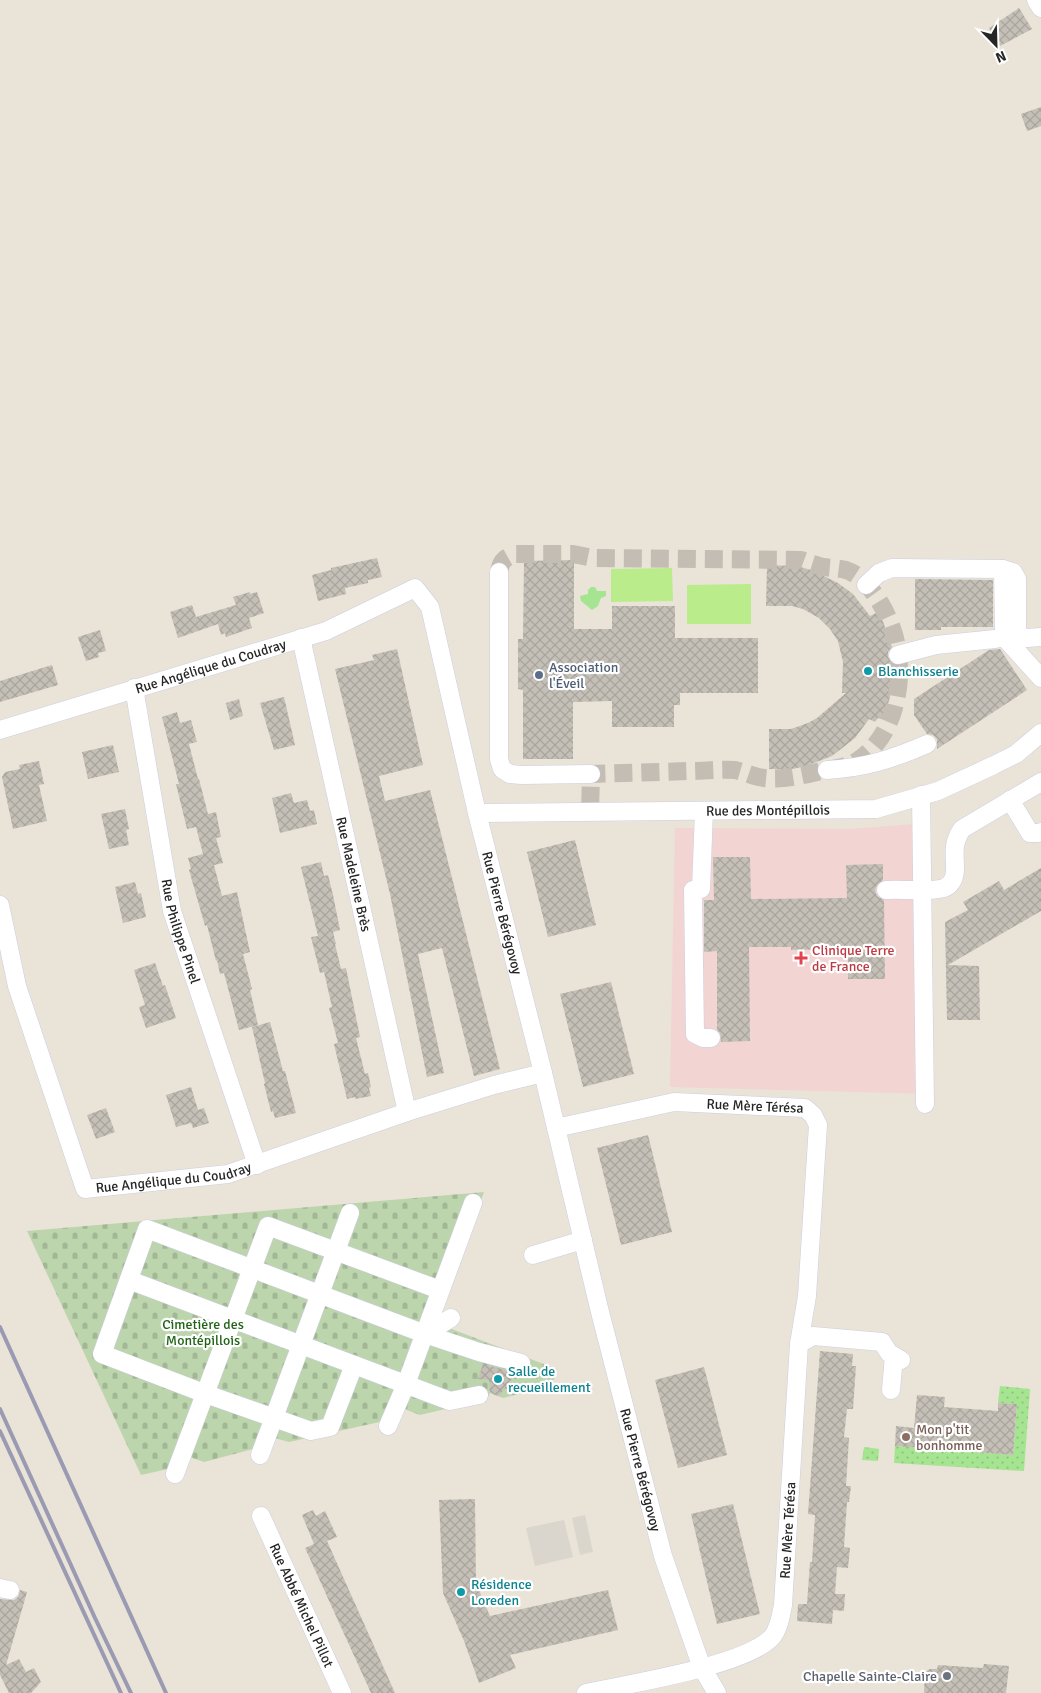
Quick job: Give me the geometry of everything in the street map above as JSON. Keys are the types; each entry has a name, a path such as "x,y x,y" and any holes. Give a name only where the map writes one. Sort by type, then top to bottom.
{"street":[{"path":"1036,0 1041,8"},
{"path":"866,585 879,573 892,568 1003,570 1013,572 1017,579 1017,630 1019,636 1027,638 1041,637"},
{"path":"1003,570 1004,637 1041,678"},
{"path":"499,572 499,759 502,769 510,774 521,775 591,774"},
{"name":"Rue Angélique du Coudray","path":"0,730 326,631 415,588"},
{"name":"Rue Pierre Bérégovoy","path":"415,588 430,607 477,813 543,1073 599,1308 664,1556 702,1668 717,1693"},
{"path":"898,655 936,644 1004,637"},
{"name":"Rue Madeleine Brès","path":"301,638 407,1112"},
{"name":"Rue Philippe Pinel","path":"134,688 172,911 257,1165"},
{"name":"Rue des Montépillois","path":"477,813 876,809 938,790 1016,754 1041,733"},
{"path":"827,770 851,769 872,764 904,754 927,744"},
{"path":"886,889 944,888 953,880 956,839 962,829 1041,782"},
{"path":"921,796 925,1104"},
{"path":"1010,800 1030,833 1041,832"},
{"path":"704,811 701,889 693,890 695,1034 703,1038 711,1038"},
{"name":"Rue Angélique du Coudray","path":"0,905 17,986 85,1189 228,1174 494,1084 543,1073"},
{"name":"Rue Mère Térésa","path":"556,1128 674,1102 805,1108 813,1115 818,1125 807,1296 799,1344 783,1605 780,1622 772,1637 755,1650 732,1660 702,1668"},
{"path":"388,1426 406,1384 473,1203"},
{"path":"260,1455 350,1213"},
{"path":"175,1474 268,1226 440,1290"},
{"path":"354,1365 330,1427 311,1431 206,1394 102,1354 147,1229 425,1334 521,1364"},
{"path":"533,1255 583,1240"},
{"path":"129,1280 450,1401 480,1395"},
{"path":"425,1334 451,1318"},
{"path":"799,1344 813,1336 882,1342 889,1353 897,1358 892,1390"},
{"name":"Rue Abbé Michel Pillot","path":"261,1516 342,1693"},
{"path":"586,1693 702,1668"}],"shaded area":[{"name":"Clinique Terre de France","path":"927,823 932,1094 670,1087 675,828 850,829"},
{"path":"585,1515 593,1552 580,1555 572,1518"},
{"path":"564,1520 573,1557 535,1566 526,1528"}],"green space":[{"path":"672,568 673,601 611,602 611,569"},
{"path":"751,584 751,624 687,624 687,585"},
{"path":"591,587 595,587 597,591 606,591 606,596 601,598 598,606 592,610 581,601 580,596 588,594 588,590"},
{"name":"Cimetière des Montépillois","path":"484,1192 440,1313 449,1328 557,1369 552,1385 503,1398 490,1393 487,1399 420,1415 391,1404 384,1421 289,1442 260,1434 253,1449 204,1462 176,1452 168,1469 141,1475 27,1231"},
{"path":"1000,1386 1030,1389 1024,1471 894,1463 895,1446 1013,1455 1017,1404 998,1403"},
{"path":"864,1447 879,1449 878,1461 862,1460"}],"building":[{"path":"1019,8 1032,29 1000,46 989,28"},
{"path":"1041,107 1041,126 1027,131 1021,114"},
{"path":"377,558 382,577 368,580 368,583 345,588 346,594 318,601 312,575 331,570 331,568"},
{"path":"574,560 574,629 612,629 612,606 675,606 675,638 758,638 758,693 680,693 680,705 674,705 674,727 612,727 612,701 573,702 573,759 523,759 523,690 518,689 518,639 523,639 524,561"},
{"name":"Blanchisserie","path":"767,565 797,566 811,570 838,583 853,594 870,616 876,613 879,618 881,616 892,647 888,652 888,657 894,664 893,684 889,701 881,719 878,718 875,722 869,719 855,738 832,756 793,769 769,769 769,729 791,729 808,723 817,718 846,693 842,693 843,662 838,641 819,618 803,609 792,606 766,606"},
{"path":"915,579 993,580 993,627 941,627 941,630 915,630"},
{"path":"250,592 250,594 257,592 264,613 249,618 252,628 226,637 225,633 221,635 218,624 178,638 170,612 192,605 196,617 236,605 233,597"},
{"path":"100,630 106,651 98,653 99,657 86,661 78,637"},
{"path":"397,649 423,765 379,776 385,801 430,790 500,1069 474,1076 442,948 418,954 444,1073 427,1077 390,894 335,669 374,660 372,655"},
{"path":"1000,649 1027,690 937,749 937,739 933,735 927,734 914,715 914,699 989,650"},
{"path":"52,665 58,685 0,702 0,681"},
{"path":"284,697 295,745 274,750 260,703"},
{"path":"239,699 243,716 230,720 226,703"},
{"path":"177,712 180,723 191,720 197,742 189,744 208,814 216,812 221,837 216,838 223,863 214,865 222,896 237,892 250,952 243,954 252,989 250,990 258,1025 239,1030 224,973 220,974 207,925 205,926 189,870 191,869 188,858 203,854 196,827 187,829 176,784 179,784 162,717"},
{"path":"113,745 119,772 88,779 82,752"},
{"path":"39,761 44,784 39,785 47,821 13,829 2,777 5,772 20,769 19,765"},
{"path":"291,793 294,803 307,800 310,811 314,810 317,824 280,833 272,798"},
{"path":"125,809 129,829 126,830 129,845 109,849 101,814"},
{"path":"575,840 596,925 548,937 527,852"},
{"path":"713,857 750,857 751,899 847,898 846,865 883,864 883,880 877,885 875,890 877,896 884,900 885,979 848,979 848,949 791,950 791,947 749,947 750,1041 721,1042 720,1033 717,1030 717,951 704,952 704,900 714,900"},
{"path":"321,862 324,876 328,875 333,895 340,930 333,932 335,944 341,969 346,968 360,1037 356,1038 365,1074 368,1073 371,1087 369,1088 371,1096 355,1099 355,1097 347,1099 334,1044 338,1043 329,1008 332,1007 324,972 320,973 311,937 318,936 301,867"},
{"path":"1041,868 1041,911 948,965 979,966 980,1020 947,1020 945,922 968,910 963,902 999,881 1004,890"},
{"path":"135,882 138,894 141,893 146,917 123,923 115,887"},
{"path":"155,963 176,1018 146,1028 139,1007 145,1005 134,970"},
{"path":"611,982 634,1074 583,1087 560,994"},
{"path":"270,1022 296,1113 275,1118 273,1111 271,1112 252,1027"},
{"path":"191,1087 198,1110 204,1108 209,1123 193,1128 191,1123 176,1127 166,1095"},
{"path":"106,1108 115,1132 96,1139 87,1115"},
{"path":"648,1135 672,1232 621,1245 597,1148"},
{"path":"820,1351 853,1354 852,1366 856,1366 853,1409 847,1409 844,1437 849,1438 846,1486 851,1486 849,1502 847,1502 844,1547 850,1548 848,1568 837,1567 835,1594 845,1594 844,1611 833,1610 832,1624 797,1621 798,1604 807,1604 810,1562 812,1562 815,1515 808,1514"},
{"name":"Salle de recueillement","path":"483,1364 516,1373 499,1396 490,1392 489,1380 478,1379"},
{"path":"704,1367 727,1455 678,1468 655,1380"},
{"path":"917,1395 945,1397 944,1407 998,1411 998,1403 1017,1404 1013,1455 895,1446 896,1426 914,1428"},
{"name":"Résidence Loreden","path":"475,1499 476,1583 490,1616 608,1590 618,1630 510,1655 516,1668 479,1683 464,1641 443,1593 439,1500"},
{"path":"733,1504 760,1614 717,1624 691,1514"},
{"path":"313,1510 316,1516 325,1511 337,1537 327,1541 395,1693 371,1693 305,1548 314,1544 302,1515"},
{"path":"20,1590 27,1592 6,1665 19,1659 26,1672 34,1668 41,1682 31,1693 9,1693 0,1675 0,1599 14,1600 18,1597"},
{"path":"984,1664 1009,1666 1006,1693 924,1693 925,1672 930,1669 937,1669 938,1665 983,1668"}],"tunnel":[{"path":"499,572 504,560 515,554 573,554 593,558 801,560 823,567 846,570 855,574 871,590 890,622 898,657 898,690 889,722 882,736 872,749 860,759 839,768 777,778 760,777 735,770 591,774 590,812"}],"railway":[{"path":"0,1327 166,1693"},
{"path":"0,1409 131,1693"},
{"path":"0,1431 121,1693"}],"place":[{"name":"Blanchisserie","path":"868,671"},
{"name":"Association l'Éveil","path":"539,675"},
{"name":"Clinique Terre de France","path":"801,958"},
{"name":"Salle de recueillement","path":"498,1379"},
{"name":"Mon p'tit bonhomme","path":"906,1437"},
{"name":"Résidence Loreden","path":"461,1592"},
{"name":"Chapelle Sainte-Claire","path":"947,1676"}]}
